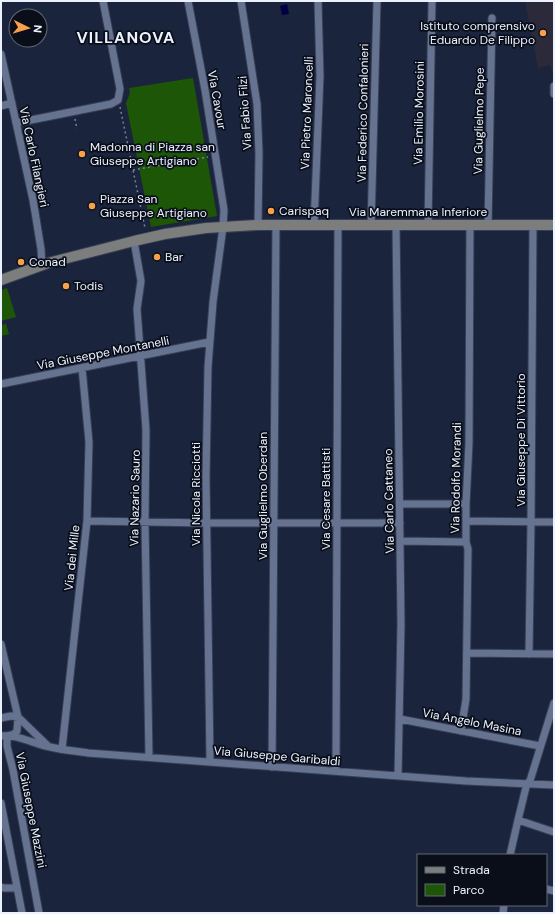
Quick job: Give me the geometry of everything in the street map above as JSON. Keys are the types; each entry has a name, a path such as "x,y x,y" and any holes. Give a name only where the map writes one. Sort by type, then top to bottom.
{"main road":[{"name":"Via Maremmana Inferiore","path":"1,280 42,265 134,241 190,230 223,226 554,225"}],"street":[{"path":"16,123 112,104 118,100 120,89 103,1"},
{"name":"Via Cavour","path":"188,1 216,156 223,205 223,226"},
{"name":"Via Fabio Filzi","path":"241,1 256,104 259,149 258,225"},
{"name":"Via Pietro Maroncelli","path":"314,225 320,76 318,1"},
{"name":"Via Federico Confalonieri","path":"371,226 377,1"},
{"name":"Via Emilio Morosini","path":"428,225 432,1"},
{"name":"Via Guglielmo Pepe","path":"488,225 492,18"},
{"name":"Via Carlo Filangieri","path":"1,54 34,207 42,265"},
{"path":"554,86 554,94"},
{"path":"1,106 12,103"},
{"name":"Via Guglielmo Oberdan","path":"272,767 276,225"},
{"name":"Via Carlo Cattaneo","path":"396,225 400,504 400,719 398,776"},
{"name":"Via Rodolfo Morandi","path":"461,730 466,707 467,653 468,549 466,542 466,504 470,225"},
{"name":"Via Giuseppe Di Vittorio","path":"529,654 533,225"},
{"name":"Via Nicola Ricciotti","path":"210,761 206,477 209,342 223,226"},
{"name":"Via Cesare Battisti","path":"336,771 338,226"},
{"name":"Via Nazario Sauro","path":"134,241 140,281 137,306 146,430 145,522 149,757"},
{"name":"Via Giuseppe Montanelli","path":"1,384 209,342"},
{"name":"Via dei Mille","path":"62,749 87,521 89,442 82,368"},
{"path":"400,504 466,504"},
{"path":"87,521 207,523 400,523"},
{"path":"466,521 554,522"},
{"path":"400,541 466,542"},
{"path":"1,644 18,717 17,731 14,734 4,736"},
{"path":"467,653 554,654"},
{"path":"510,854 528,784 554,703"},
{"path":"1,718 12,716 18,717 49,747"},
{"name":"Via Angelo Masina","path":"400,719 540,746"},
{"name":"Via Giuseppe Garibaldi","path":"4,736 49,747 95,753 466,781 554,785"},
{"name":"Via Giuseppe Mazzini","path":"4,736 13,770 39,913"},
{"path":"1,804 22,913"},
{"path":"518,820 554,832"},
{"path":"1,887 17,888"}],"path":[{"path":"118,100 147,238"},
{"path":"73,112 77,129"},
{"path":"133,170 216,156"}],"shaded area":[{"name":"Istituto comprensivo Eduardo De Filippo","path":"525,1 554,1 554,76 550,65 538,68"},
{"path":"287,4 289,14 282,15 280,6"}],"green space":[{"path":"193,78 217,216 151,227 126,103 130,93 129,88"},
{"path":"7,288 16,317 1,321 1,290"},
{"path":"6,324 9,334 1,336 1,325"}],"place":[{"name":"Istituto comprensivo Eduardo De Filippo","path":"543,33"},
{"name":"Madonna di Piazza san Giuseppe Artigiano","path":"82,154"},
{"name":"Piazza San Giuseppe Artigiano","path":"92,206"},
{"name":"Carispaq","path":"271,211"},
{"name":"Bar","path":"157,257"},
{"name":"Conad","path":"21,262"},
{"name":"Todis","path":"66,286"}],"district":[{"name":"VILLANOVA","path":"126,37"}]}
